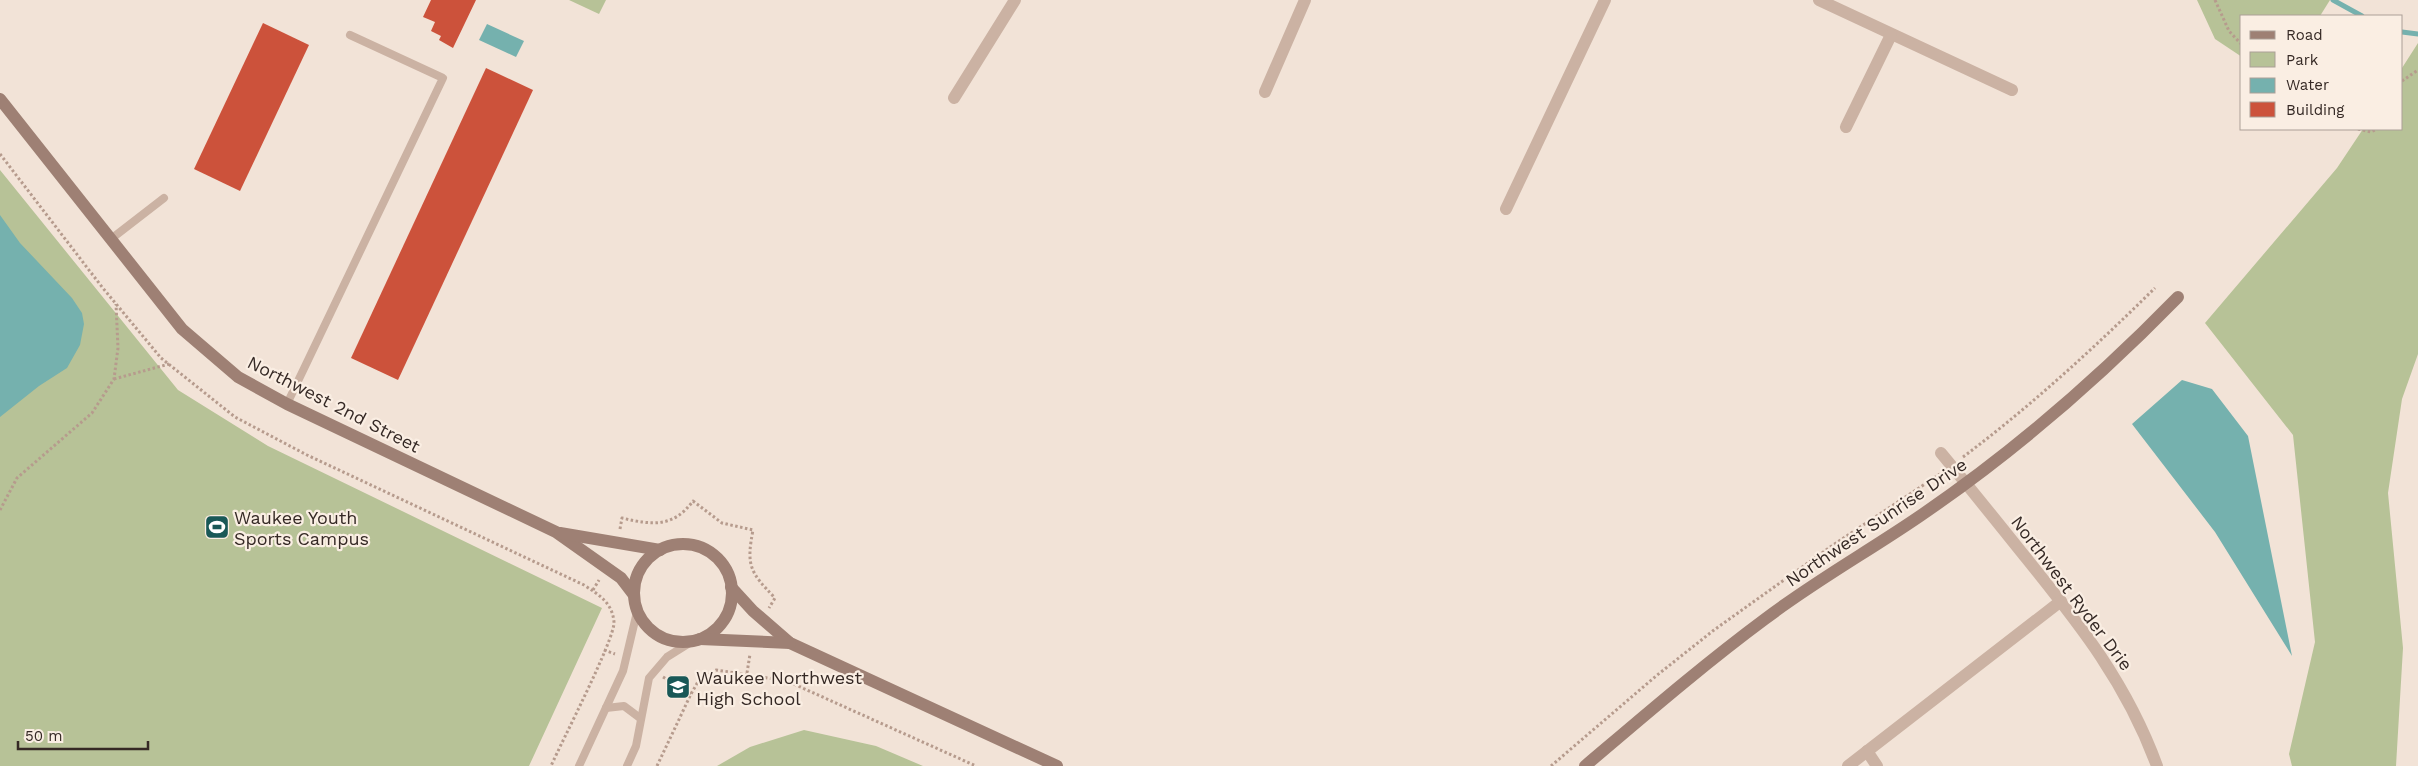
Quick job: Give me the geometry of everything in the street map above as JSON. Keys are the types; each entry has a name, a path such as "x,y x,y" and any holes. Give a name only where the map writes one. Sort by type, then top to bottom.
{"street":[{"path":"954,98 1015,0"},
{"path":"1265,92 1305,0"},
{"path":"1506,209 1605,0"},
{"path":"1818,0 2012,90"},
{"path":"1846,127 1891,35"},
{"name":"Northwest 2nd Street","path":"0,99 182,329 238,377 287,404 556,532 620,578 634,595"},
{"name":"Northwest Sunrise Drive","path":"1585,766 1765,619 1845,563 1920,516 2007,453 2060,410 2178,297"},
{"name":"Northwest Ryder Drie","path":"1941,453 2061,601 2114,674 2146,735 2157,766"},
{"name":"Northwest 2nd Street","path":"556,532 660,550"},
{"name":"Northwest 2nd Street","path":"695,641 707,636 720,626 728,613 732,597 732,587 725,566 714,554 701,546 685,543 660,550 643,564 636,579 634,595 637,612 646,626 659,636 674,642 790,643"},
{"name":"Northwest 2nd Street","path":"732,587 753,611 790,643 1057,766"},
{"path":"1848,766 2061,601"},
{"path":"1867,751 1877,766"}],"lane":[{"path":"287,404 443,78 350,35"},
{"path":"111,239 164,198"},
{"path":"579,766 623,671 637,612"},
{"path":"627,766 636,746 649,678 667,657 695,641"},
{"path":"606,708 624,706 640,718"}],"path":[{"path":"2215,0 2229,31 2240,43"},
{"path":"2403,81 2418,70"},
{"path":"2362,130 2371,132 2375,130"},
{"path":"1551,766 1656,676 1714,630 2000,429 2093,349 2155,288"},
{"path":"0,510 17,478 92,413 114,379 118,348 116,304"},
{"path":"114,379 169,364"},
{"path":"622,518 646,523 666,522 684,512 693,501 722,523 753,530 749,548 750,566 758,581 775,598"},
{"path":"551,766 604,650 614,623 608,601 593,590"},
{"path":"657,766 690,694 699,680 716,670 787,681 976,766"}],"green space":[{"path":"569,0 606,0 599,14"},
{"path":"2197,0 2330,0 2321,15 2240,15 2240,56 2215,39"},
{"path":"2418,43 2418,354 2402,399 2388,493 2403,648 2396,766 2292,766 2289,754 2315,642 2293,435 2205,323 2337,168 2362,130 2403,130 2403,66"},
{"name":"Waukee Youth Sports Campus","path":"0,170 178,390 268,446 602,608 529,766 0,766"},
{"path":"804,730 876,746 923,766 717,766 750,747"}],"water":[{"path":"487,24 524,41 516,57 479,40"},
{"path":"0,215 20,243 72,298 82,313 84,324 80,345 67,368 39,386 0,417"},
{"path":"2182,380 2212,389 2248,436 2292,656 2215,532 2132,424"}],"building":[{"path":"431,0 476,0 453,48 439,40 441,36 431,31 435,22 423,17"},
{"path":"263,23 309,45 240,191 194,169"},
{"path":"486,68 533,90 398,380 351,358"}],"waterway":[{"path":"2333,0 2360,15"},
{"path":"2403,32 2418,34"}],"place":[{"name":"Waukee Youth Sports Campus","path":"217,527"},
{"name":"Waukee Northwest High School","path":"678,687"}]}
